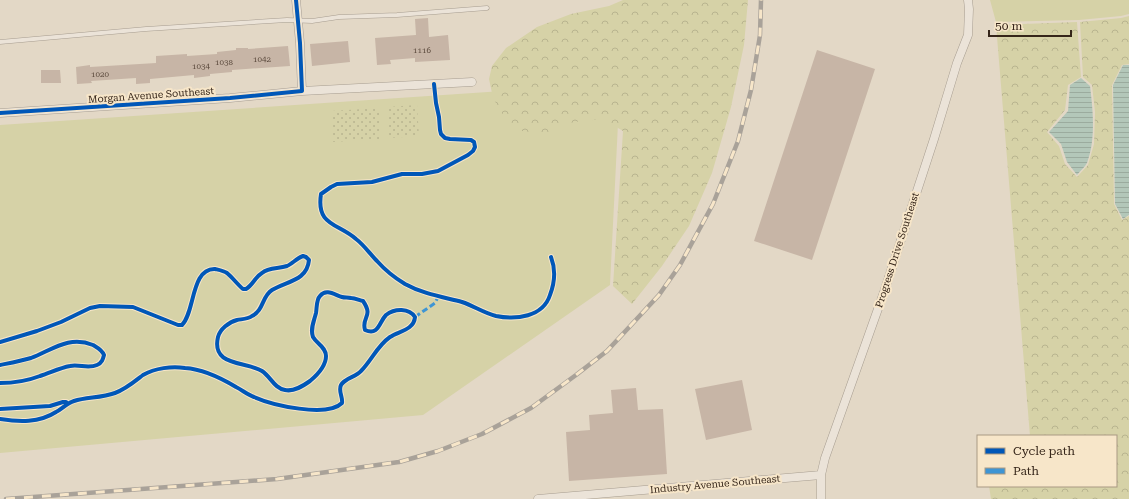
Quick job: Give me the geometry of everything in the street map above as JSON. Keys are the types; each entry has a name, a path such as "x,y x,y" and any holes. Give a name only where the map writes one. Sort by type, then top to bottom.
{"street":[{"path":"296,0 302,91"},
{"name":"Progress Drive Southeast","path":"821,499 821,475 826,458 893,263 934,139 957,63 968,35 968,0"},
{"name":"Morgan Avenue Southeast","path":"0,113 302,91 472,82"},
{"name":"Industry Avenue Southeast","path":"538,499 821,475"}],"lane":[{"path":"0,42 146,29 287,20 312,21 345,17 398,15 487,8"}],"green space":[{"path":"623,0 748,0 744,45 731,107 712,173 689,226 662,266 632,304 613,286 623,131 603,119 574,122 543,134 522,131 504,117 493,98 489,79 492,66 506,48 537,27 571,14 609,6"},
{"path":"990,0 1129,0 1129,14 1079,20 996,22"},
{"path":"1129,16 1129,64 1122,65 1112,85 1114,204 1122,220 1129,216 1129,499 991,499 989,487 1117,487 1117,435 1030,435 996,25 1077,22 1081,77 1068,85 1065,110 1047,132 1059,146 1065,164 1077,177 1088,165 1094,144 1095,112 1092,85 1083,77 1080,22"},
{"path":"620,83 610,285 423,415 0,453 0,125"},
{"path":"417,105 419,136 389,138 387,107"},
{"path":"379,108 381,139 333,142 331,111"}],"shaded area":[{"path":"1123,65 1129,65 1129,215 1123,219 1115,204 1113,85"},
{"path":"1081,78 1090,86 1093,115 1093,135 1087,163 1077,175 1067,162 1061,144 1049,132 1068,111 1070,85"}],"building":[{"path":"428,18 429,37 448,35 450,60 415,62 415,58 390,60 391,64 377,65 375,38 416,35 415,19"},
{"path":"348,41 350,62 312,66 310,44"},
{"path":"288,46 290,66 232,70 232,72 210,74 210,76 194,78 194,75 150,79 150,83 136,84 136,78 91,81 92,83 77,84 76,67 90,65 90,67 156,63 156,56 217,54 217,52 236,50 236,48 248,49"},
{"path":"817,50 875,69 812,260 754,241"},
{"path":"41,70 60,70 61,83 41,83"},
{"path":"742,380 752,430 706,440 695,389"},
{"path":"636,388 638,410 663,409 667,474 569,481 566,432 590,430 589,415 613,413 611,390"}],"railway":[{"path":"6,499 277,479 399,462 438,451 482,434 531,408 607,351 659,295 680,265 713,204 738,141 751,90 760,35 761,0"}],"marked path":[{"path":"415,317 435,303 438,297"}],"cycle path":[{"path":"0,113 230,98 302,91 296,0"},
{"path":"434,84 441,134 445,138 471,140 474,142 475,147 473,151 438,171 422,174 402,174 372,182 337,184 321,194 320,204 325,218 359,241 383,268 405,284 426,293 471,305 496,316 512,318 520,317 528,315 541,308 550,295 553,285 554,271 551,257"},
{"path":"0,342 37,331 61,322 90,308 100,306 133,307 178,325 182,325 189,311 197,283 207,271 215,269 226,272 243,289 246,289 265,271 287,266 303,256 309,260 307,267 300,276 295,280 272,290 266,296 259,310 249,318 237,320 225,326 218,337 217,347 220,354 231,362 262,371 275,385 281,389 292,390 301,387 312,379 326,360 325,350 313,337 312,331 318,300 325,292 363,301 367,310 364,326 365,330 376,330 386,315 393,311 406,311 415,317 412,325 406,330 390,337 385,341 361,371 341,385 340,390 342,403 324,410 299,409 262,400 211,374 175,367 158,369 143,375 115,393 71,402 56,412 43,418 29,421 0,419"},
{"path":"0,365 31,358 61,345 76,342 84,342 93,345 101,350 104,355 101,362 94,366 70,366 35,378 0,383"},
{"path":"0,409 50,406 66,402"}]}
